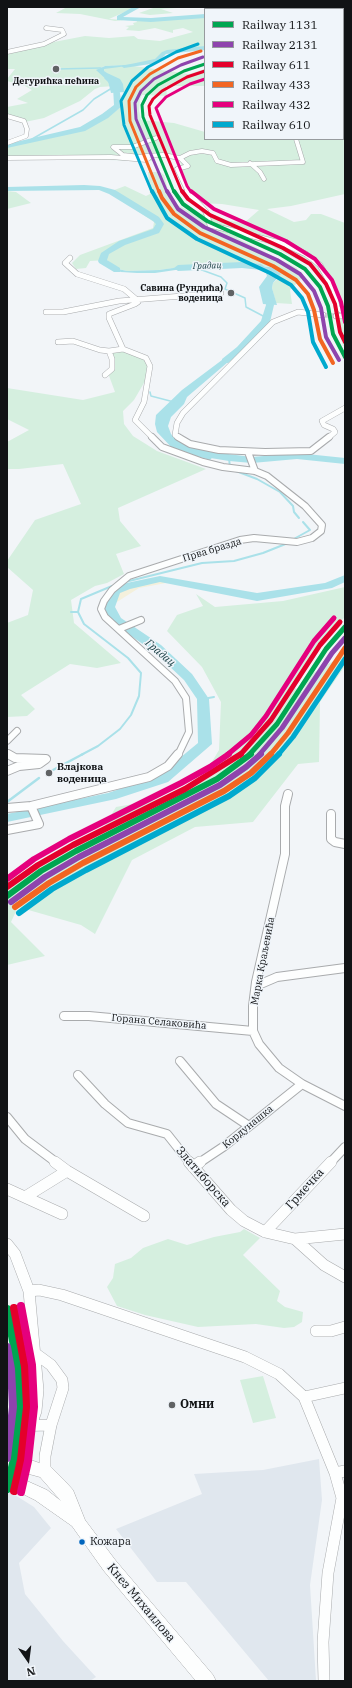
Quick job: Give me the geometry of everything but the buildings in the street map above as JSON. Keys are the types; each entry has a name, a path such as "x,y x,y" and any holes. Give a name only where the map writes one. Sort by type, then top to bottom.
{"main road":[{"name":"Кнез Михаилова","path":"7,1461 22,1464 45,1472 67,1495 78,1523 113,1570 207,1681"},
{"name":"Кнез Михаилова","path":"7,1479 41,1495 78,1523"}],"street":[{"path":"7,52 44,44 64,34 62,30 46,28"},
{"path":"7,116 24,120 27,129 26,136 20,140 7,143"},
{"path":"7,158 111,157 141,160 148,159 123,155 113,147 132,148 156,138"},
{"path":"143,157 145,155 153,155 180,158 190,153 205,151 213,153 215,158 220,163 231,165 250,163 303,162 296,140"},
{"path":"180,158 188,166 177,169 176,171 188,192 206,212 208,223 214,228 271,240 296,248 306,254 320,265 324,276 334,290 337,308 345,312"},
{"path":"250,163 260,172 264,179"},
{"path":"70,258 65,263 77,274 124,290 137,300"},
{"path":"46,312 63,312 137,300 221,293"},
{"path":"58,342 73,341 100,350 109,351 123,349 109,318 109,314 138,302 137,300"},
{"path":"323,315 298,312 273,322 197,397 183,413 177,423 175,435 190,444 220,450 248,453 311,451 335,432 333,429 324,425 322,421 345,408"},
{"path":"336,316 345,316"},
{"name":"Прва бразда","path":"7,808 31,807 149,777 168,766 181,751 189,732 186,698 175,681 105,617 101,609 104,601 122,580 128,576 240,540 254,538 297,542 317,535 321,531 322,525 306,506 275,482 254,469 223,467 162,447 135,420 144,402 150,366 146,358 123,349"},
{"path":"105,375 112,369 112,359 109,351"},
{"path":"248,453 254,469"},
{"path":"119,629 141,620"},
{"path":"7,741 17,730"},
{"path":"7,752 15,758 46,759 39,764 19,766 7,772"},
{"name":"Марка Краљевића","path":"288,794 285,806 285,854 256,986 253,1006 253,1031 267,1056 279,1068 302,1084 345,1106"},
{"path":"7,830 39,824 31,807"},
{"path":"331,814 331,839 335,842 345,844"},
{"path":"256,986 277,977 345,968"},
{"name":"Горана Селаковића","path":"64,1016 89,1016 253,1031"},
{"path":"180,1061 216,1104 249,1126"},
{"name":"Златиборска","path":"78,1075 105,1104 128,1123 167,1134 193,1168 231,1210 244,1221 265,1232 295,1239 345,1234"},
{"name":"Кордунашка","path":"193,1168 223,1147 302,1084"},
{"path":"7,1117 25,1139 67,1171 144,1216"},
{"name":"Грмечка","path":"265,1232 345,1146"},
{"path":"25,1197 67,1171"},
{"path":"7,1189 62,1214"},
{"path":"295,1239 324,1265 345,1277"},
{"path":"7,1244 15,1254 29,1291 36,1354 38,1390 36,1411 30,1424"},
{"path":"29,1291 39,1290 56,1293 245,1357 279,1374 290,1382 304,1397 340,1472 342,1498 328,1573 323,1642 324,1681"},
{"path":"316,1331 331,1331 345,1327"},
{"path":"36,1354 50,1365 62,1380 63,1388 51,1425 45,1456 45,1472"},
{"path":"304,1397 345,1388"},
{"path":"7,1426 30,1424 51,1425"}],"shaded area":[{"path":"319,1459 322,1500 310,1585 316,1681 269,1681 186,1582 157,1582 116,1529 202,1494 194,1474 263,1470"},
{"path":"7,1490 34,1507 51,1528 19,1563 25,1594 63,1641 96,1677 90,1681 7,1681"}],"green space":[{"path":"67,7 136,7 109,19 124,20 115,21 80,14 56,13"},
{"path":"156,7 193,7 161,9 173,13 150,15 139,13"},
{"path":"236,7 345,7 345,15 344,8"},
{"path":"204,16 204,47 166,51 163,52 156,60 133,65 105,66 97,69 134,66 189,74 204,69 204,86 166,86 167,96 142,95 139,110 141,120 174,123 204,132 204,140 344,140 345,18 345,194 291,206 267,209 294,222 306,220 311,214 321,214 345,223 345,346 343,346 336,321 334,305 329,288 315,269 270,245 250,237 237,238 297,268 303,277 290,290 292,304 276,303 272,288 273,283 280,277 271,267 229,263 204,264 159,270 127,271 118,269 107,260 90,261 86,268 76,269 72,263 80,255 153,228 154,222 109,192 125,186 146,196 150,194 148,172 160,172 164,175 171,201 192,213 216,215 216,219 244,223 259,210 222,204 196,203 186,193 175,169 182,166 180,162 171,158 154,157 152,161 65,159 7,160 7,147 86,129 108,117 122,106 121,96 125,94 115,86 100,87 95,89 80,101 44,118 25,122 7,118 7,107 28,103 17,99 32,90 25,86 7,81 15,69 7,69 7,51 85,36 109,38 134,36 138,39 160,41 193,32 183,28 173,30 173,33 155,28 139,31 126,30 129,27 125,26 134,25 133,23 137,22 136,20"},
{"path":"7,191 16,192 31,203 7,209"},
{"path":"123,349 147,357 148,376 134,400 123,411 124,424 133,436 157,451 206,469 118,508 120,521 141,546 116,554 124,574 107,583 95,586 71,600 74,623 121,663 97,668 70,664 21,695 35,709 27,716 7,717 7,623 28,615 33,590 7,567 7,561 35,520 81,504 63,464 7,469 7,442 29,430 7,419 7,388 83,400 115,392 108,373 112,368 109,351"},
{"path":"345,587 345,617 326,636 295,688 302,692 313,673 345,654 345,666 320,702 319,762 298,764 253,822 195,827 132,860 95,934 81,925 18,907 11,922 45,956 7,965 7,881 101,832 116,807 156,800 203,777 219,750 221,702 202,667 167,631 177,615 203,606 196,594 215,607 283,601"},
{"path":"244,1229 260,1238 243,1255 280,1291 277,1301 285,1307 303,1312 302,1322 294,1327 284,1328 256,1324 198,1327 145,1315 117,1306 107,1287 113,1278 115,1264 131,1258 143,1248 168,1239 187,1245 214,1237 240,1232"},
{"path":"263,1376 276,1418 253,1423 240,1380"}],"sand":[{"path":"160,579 177,581 139,588 109,607 111,598 116,591 126,586"}],"water":[{"path":"143,64 104,69 107,73 120,79 123,84 124,92 111,93 108,81 96,70 105,66"},
{"path":"102,261 118,269 127,271 159,270 194,265 196,267 155,273 121,272 112,269"},
{"path":"242,265 271,267 281,274 273,283 272,288 277,305 263,304 259,287 267,276 266,273 255,267"},
{"path":"240,349 228,362 187,397 184,404 171,417 168,426 171,434 187,446 217,452 210,460 173,449 157,432 155,424 156,415 182,390 222,360"}],"waterway":[{"name":"Градац","path":"138,7 119,17 119,19 151,20 204,16"},
{"name":"Градац","path":"124,66 157,61 164,53 167,52 204,48"},
{"path":"57,69 101,68"},
{"name":"Градац","path":"7,146 82,129 105,116 118,106 116,87 113,82 107,78"},
{"path":"25,143 83,110 94,99 112,88"},
{"name":"Градац","path":"7,189 100,188 112,192 156,219 160,224 156,231 122,243 105,253 102,261 117,270"},
{"name":"Градац","path":"178,268 242,265 261,267"},
{"path":"191,266 221,277 227,283 225,289 245,298 246,307 265,317"},
{"name":"Градац","path":"225,361 240,349 265,322 270,305 266,287"},
{"path":"150,392 151,396 174,402"},
{"name":"Градац","path":"196,453 252,460 297,456 345,461"},
{"path":"229,458 230,468"},
{"path":"236,471 257,479 280,492 293,506 294,512 299,518"},
{"path":"292,540 310,530 303,522"},
{"path":"125,582 202,563 234,561 263,553 288,543"},
{"name":"Градац","path":"7,818 111,796 163,779 205,744 203,699 188,677 157,648 116,620 109,607 111,598 116,591 126,586 160,579 257,597 328,586 345,578"},
{"path":"78,612 81,599 112,586"},
{"path":"71,612 78,612"},
{"path":"78,612 84,624 128,658 141,673 139,696 131,715 120,729 98,746 81,755"},
{"path":"203,699 214,697"},
{"path":"53,770 83,754"},
{"path":"7,802 39,778"}],"tunnel":[{"path":"323,315 336,316"}],"rail line":[{"name":"610","path":"198,44 176,52 148,67 132,81 121,101 124,125 156,201 167,218 197,239 270,273 291,285 302,298 308,312 313,342 326,367"},
{"name":"433","path":"201,51 178,58 150,74 136,87 129,101 130,121 162,198 174,214 200,233 273,266 296,280 308,294 314,310 320,339 333,363"},
{"name":"2131","path":"203,57 181,65 154,79 141,91 135,103 136,119 169,196 178,209 204,227 277,260 300,274 314,291 321,308 326,337 339,360"},
{"name":"1131","path":"204,64 184,71 158,85 147,95 142,105 143,117 175,193 183,204 207,221 280,254 305,269 320,287 328,306 333,334 345,357"},
{"name":"611","path":"204,71 187,77 162,91 153,99 149,106 150,115 181,190 188,199 210,215 283,248 310,264 326,284 335,304 340,332 345,342"},
{"name":"432","path":"204,79 190,84 166,97 156,108 157,114 187,186 193,194 214,209 286,241 315,259 332,280 341,302 345,322"},
{"name":"432","path":"7,879 34,859 69,839 181,783 210,767 233,751 251,735 266,716 314,641 334,618"},
{"name":"611","path":"7,887 38,865 73,845 185,789 238,757 256,739 271,720 320,645 340,622"},
{"name":"1131","path":"7,896 41,871 76,851 188,795 217,779 242,762 261,744 277,724 326,649 345,627"},
{"name":"2131","path":"11,902 45,877 79,857 191,801 220,785 246,767 266,749 282,728 332,653 345,638"},
{"name":"433","path":"15,907 49,883 83,863 195,807 224,791 251,773 271,754 288,733 345,648"},
{"name":"610","path":"19,913 52,889 198,813 229,796 255,778 275,759 293,737 345,659"},
{"name":"432","path":"21,1306 32,1365 34,1407 28,1461 21,1492"},
{"name":"611","path":"14,1308 25,1367 27,1407 21,1460 14,1491"},
{"name":"1131","path":"7,1309 18,1368 20,1407 14,1459 7,1489"},
{"name":"2131","path":"7,1347 11,1369 13,1407 7,1458"}],"place":[{"name":"Дегурићка пећина","path":"56,69"},
{"name":"Савина (Рундића) воденица","path":"231,293"},
{"name":"Влајкова воденица","path":"49,773"},
{"name":"Омни","path":"172,1405"},
{"name":"Кожара","path":"82,1542"}]}
